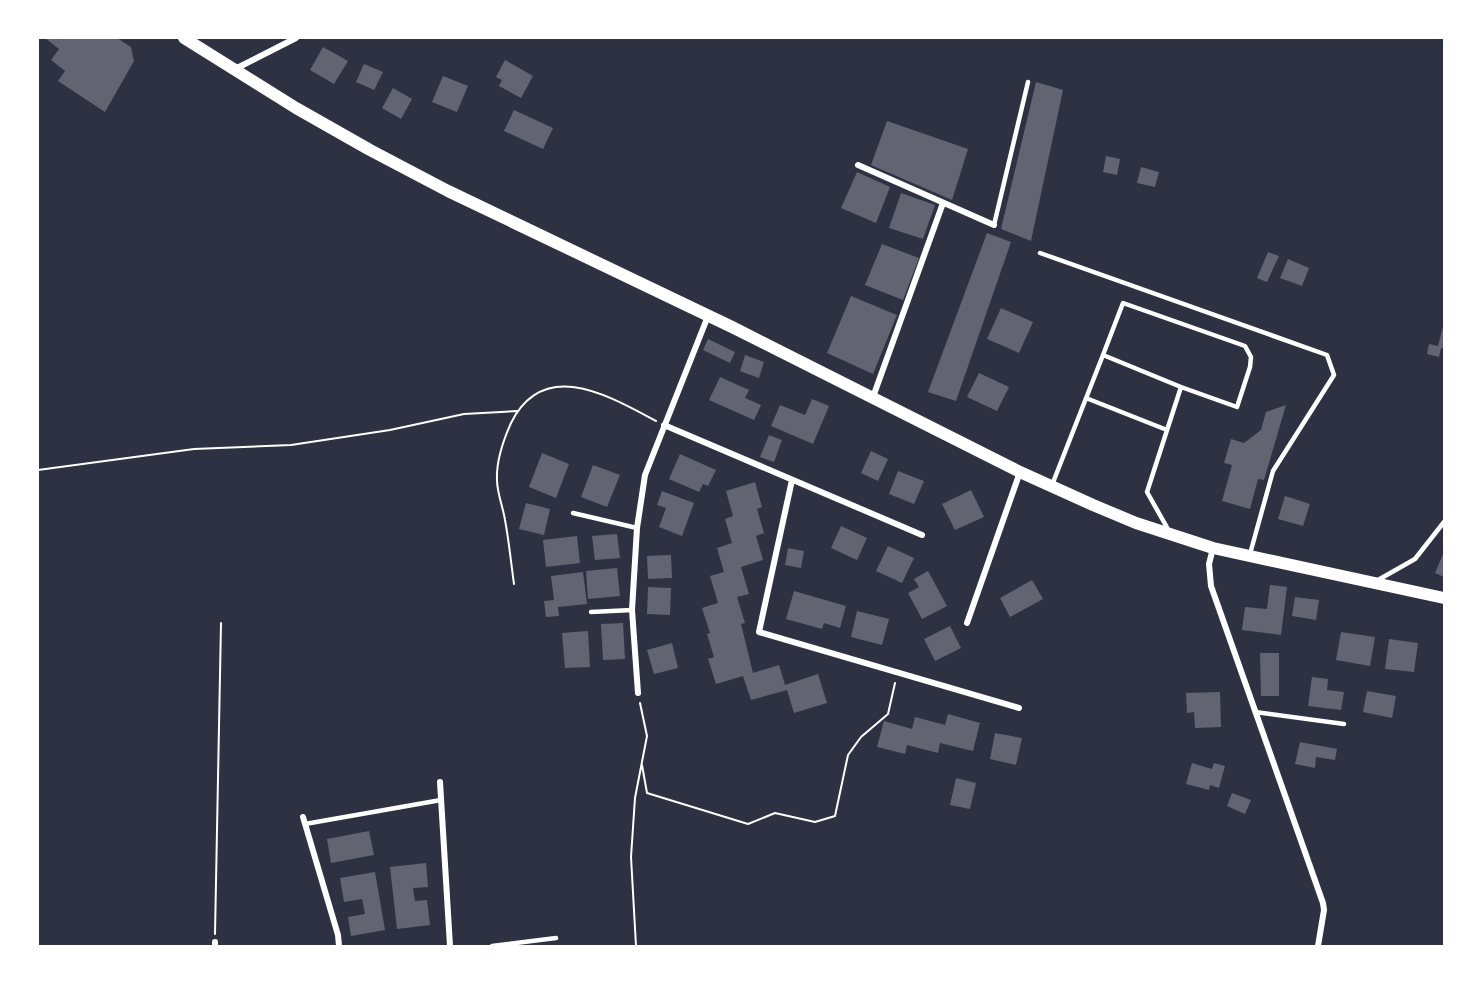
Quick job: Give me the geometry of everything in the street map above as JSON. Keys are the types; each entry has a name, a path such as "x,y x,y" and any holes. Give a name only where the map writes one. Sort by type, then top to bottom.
{"main road":[{"path":"184,38 233,70 370,150 448,191 708,316 1020,472 1172,536 1213,548 1444,598"}],"street":[{"path":"233,70 296,38"},
{"path":"858,165 994,225"},
{"path":"872,398 943,203"},
{"path":"638,693 632,610 637,528 645,475 708,316"},
{"path":"664,425 922,534"},
{"path":"968,623 1020,472"},
{"path":"792,480 759,632 1019,708"},
{"path":"1213,548 1209,564 1211,586 1323,903 1318,946"},
{"path":"440,782 450,946"},
{"path":"304,821 338,935 339,946"}],"lane":[{"path":"994,225 1028,82"},
{"path":"1040,252 1328,355 1334,375 1273,471 1249,556"},
{"path":"1052,486 1123,303 1245,346 1251,357 1250,368 1237,407 1103,356"},
{"path":"1172,536 1147,492 1181,387"},
{"path":"1086,398 1167,430"},
{"path":"573,513 637,528"},
{"path":"1375,582 1415,559 1444,522"},
{"path":"591,612 632,610"},
{"path":"1255,712 1344,724"},
{"path":"304,821 441,800"},
{"path":"492,946 556,938"}],"path":[{"path":"514,584 497,480 501,445 517,411 538,392 570,385 613,398 664,425"},
{"path":"38,470 194,449 291,445 390,430 464,414 517,411"},
{"path":"215,944 221,623"},
{"path":"642,765 646,793 748,824 775,813 815,822 835,816 848,755 861,738 888,714 897,672"},
{"path":"636,946 630,856 635,798 647,736 638,693"}],"building":[{"path":"45,38 117,38 131,47 134,61 105,112 58,81 65,71 51,60 59,49"},
{"path":"323,47 348,61 334,84 310,70"},
{"path":"505,60 533,76 521,98 499,86 502,80 496,77"},
{"path":"364,64 383,72 374,90 356,82"},
{"path":"443,76 468,86 457,112 432,102"},
{"path":"1036,82 1063,90 1031,241 1001,229"},
{"path":"393,88 412,99 401,119 382,108"},
{"path":"514,110 553,128 543,149 504,131"},
{"path":"887,121 968,149 952,200 871,165"},
{"path":"1106,156 1120,159 1117,175 1103,172"},
{"path":"1141,167 1159,172 1155,187 1137,183"},
{"path":"857,172 890,187 876,223 841,208"},
{"path":"901,193 935,205 923,239 889,228"},
{"path":"987,233 1011,242 956,401 928,392"},
{"path":"882,244 919,258 903,300 865,285"},
{"path":"1268,252 1279,256 1267,282 1257,278"},
{"path":"1288,259 1309,268 1302,286 1280,278"},
{"path":"851,296 897,315 873,374 827,353"},
{"path":"1001,308 1033,322 1019,353 987,339"},
{"path":"1444,323 1444,348 1441,348 1439,357 1427,354 1429,344 1438,346"},
{"path":"708,339 735,352 730,363 703,350"},
{"path":"745,355 764,362 759,378 740,371"},
{"path":"979,373 1009,387 997,411 967,397"},
{"path":"720,377 749,390 745,398 761,405 754,420 709,400"},
{"path":"812,399 829,406 813,444 771,426 780,405 805,415"},
{"path":"1286,405 1264,480 1258,479 1250,509 1222,501 1232,465 1224,463 1231,439 1244,443 1261,430 1266,412"},
{"path":"769,435 782,440 774,462 760,457"},
{"path":"871,451 888,459 878,481 861,473"},
{"path":"542,453 569,464 556,498 529,487"},
{"path":"680,454 716,470 708,486 703,484 699,492 669,479"},
{"path":"593,465 620,475 607,507 581,497"},
{"path":"898,471 924,481 914,504 889,494"},
{"path":"755,482 762,507 757,509 764,533 756,536 763,560 741,567 749,594 737,597 745,623 741,624 753,673 779,665 785,685 818,674 827,703 794,713 787,690 751,700 743,676 716,684 708,659 714,657 707,634 710,633 702,608 718,603 710,576 724,572 717,548 732,543 725,519 733,516 726,491"},
{"path":"971,490 984,517 955,530 942,504"},
{"path":"662,491 694,503 682,536 659,527 666,508 657,505"},
{"path":"1285,496 1310,504 1303,526 1278,519"},
{"path":"526,503 550,509 544,535 519,529"},
{"path":"841,526 867,538 857,560 831,548"},
{"path":"617,534 620,558 595,560 592,536"},
{"path":"577,536 580,563 546,567 543,540"},
{"path":"888,546 914,558 902,583 876,571"},
{"path":"788,548 804,551 801,568 785,565"},
{"path":"1444,552 1444,577 1435,573"},
{"path":"671,555 672,578 648,579 647,556"},
{"path":"617,568 620,596 588,599 586,571"},
{"path":"928,571 947,606 922,619 908,593 919,587 914,579"},
{"path":"583,572 587,604 558,607 559,616 546,617 544,601 554,600 551,576"},
{"path":"1032,580 1043,599 1010,617 1000,598"},
{"path":"1270,585 1287,587 1281,635 1242,630 1245,607 1267,609"},
{"path":"648,587 671,588 670,615 647,614"},
{"path":"794,591 846,606 840,628 824,623 822,629 786,619"},
{"path":"1295,597 1319,600 1316,620 1292,616"},
{"path":"857,611 889,619 882,645 851,637"},
{"path":"623,623 625,659 603,660 601,624"},
{"path":"950,626 961,648 935,661 924,639"},
{"path":"588,631 590,667 565,668 562,633"},
{"path":"1341,632 1375,637 1370,666 1336,660"},
{"path":"1389,639 1418,643 1414,672 1385,669"},
{"path":"672,643 678,668 654,674 647,650"},
{"path":"1260,653 1279,653 1279,696 1261,696"},
{"path":"1312,677 1328,679 1327,690 1344,692 1341,710 1308,706"},
{"path":"1367,691 1396,696 1392,718 1363,712"},
{"path":"1220,692 1221,727 1195,728 1194,712 1187,713 1186,693"},
{"path":"948,714 980,723 973,751 940,743 938,753 907,745 905,754 877,747 884,721 912,729 915,717 945,725"},
{"path":"995,733 1022,738 1016,765 990,759"},
{"path":"1300,742 1337,749 1335,760 1316,757 1315,768 1295,764"},
{"path":"1192,763 1212,769 1214,763 1225,766 1219,788 1210,785 1209,790 1186,784"},
{"path":"956,778 976,783 970,809 950,805"},
{"path":"1232,793 1251,800 1245,814 1227,806"},
{"path":"369,831 374,855 331,863 327,839"},
{"path":"426,863 428,887 413,888 415,901 427,900 430,925 397,929 390,867"},
{"path":"375,872 385,930 351,936 348,917 365,914 362,899 344,902 340,878"}]}
